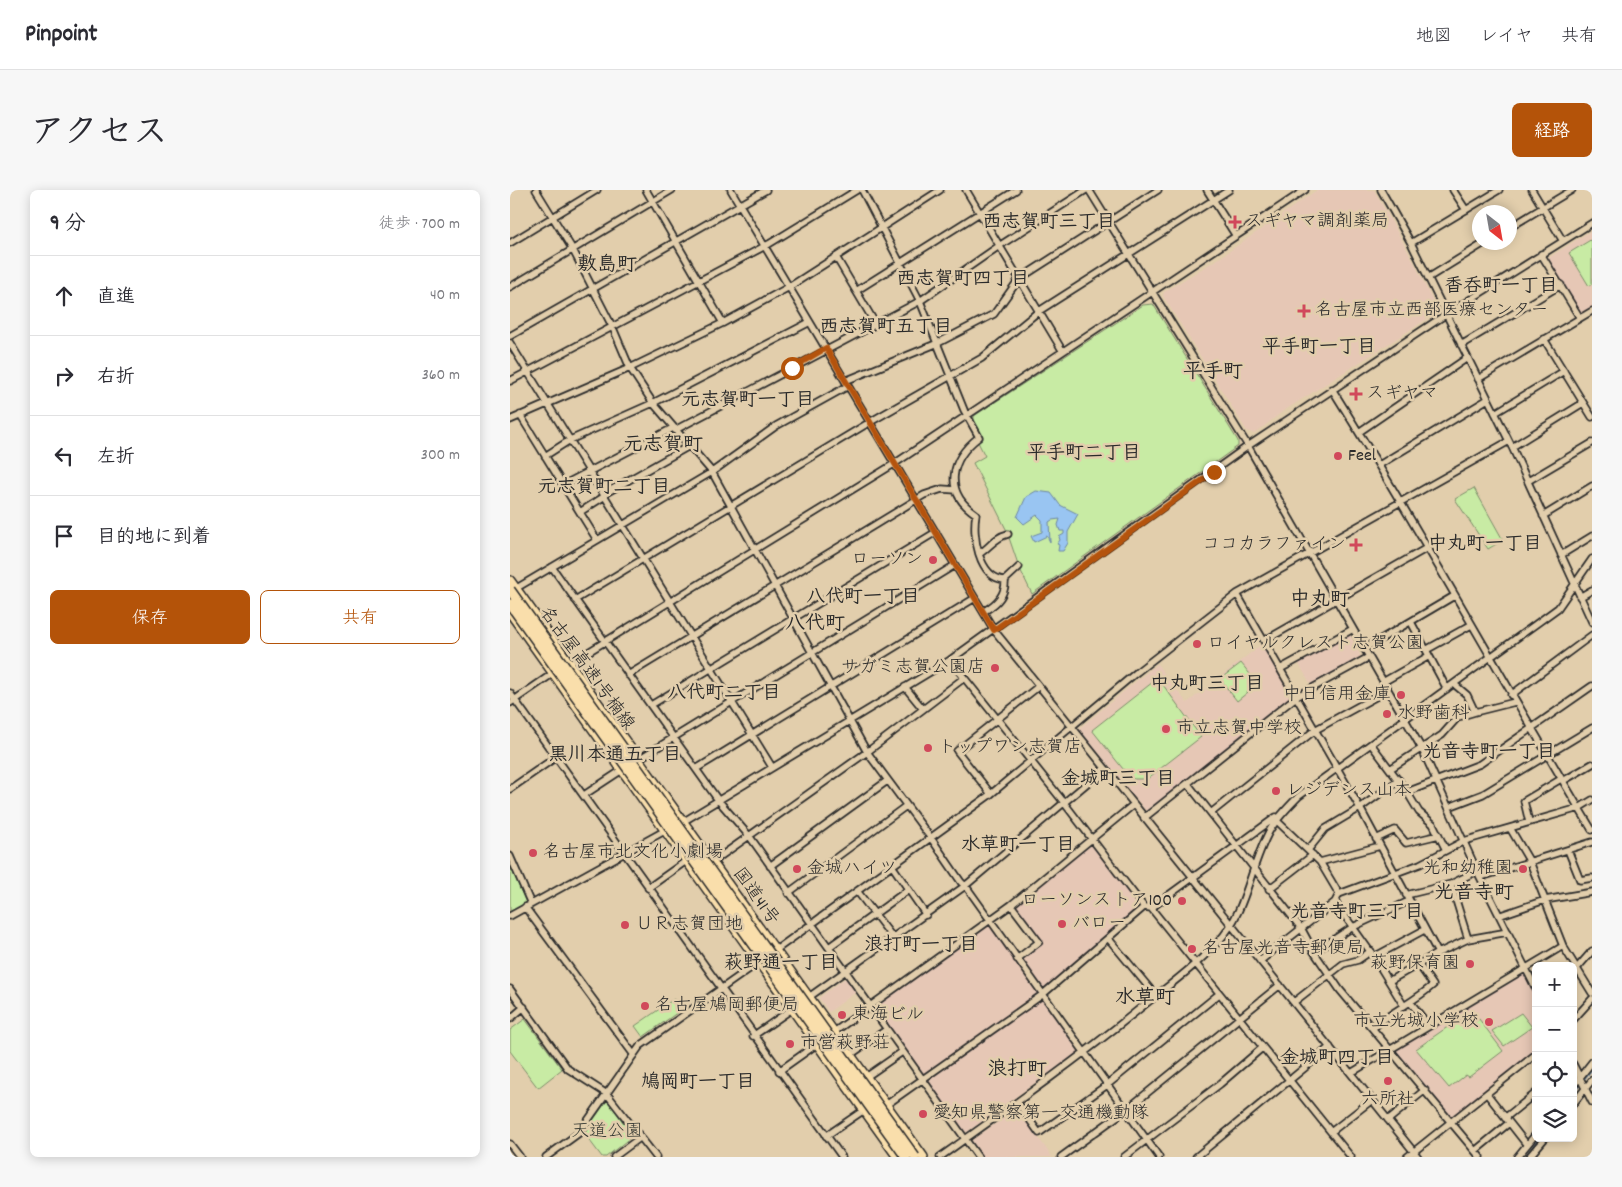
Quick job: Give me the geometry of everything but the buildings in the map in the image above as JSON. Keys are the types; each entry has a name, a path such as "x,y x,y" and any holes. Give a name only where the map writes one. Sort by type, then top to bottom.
{"highway":[{"name":"国道41号","path":"512,587 923,1157"},
{"name":"名古屋高速1号楠線","path":"512,587 915,1157"},
{"name":"名古屋高速1号楠線","path":"510,604 906,1157"},
{"name":"国道41号","path":"510,612 664,831 898,1157"}],"street":[{"path":"536,190 573,250 613,328 630,368 653,403 712,472 868,752 1159,1157"},
{"path":"510,243 597,190"},
{"path":"646,190 723,323"},
{"path":"510,287 672,190"},
{"path":"731,190 994,630 1418,1157"},
{"path":"510,336 766,190"},
{"path":"510,380 613,328 764,246 857,190"},
{"path":"862,190 920,301 966,415 979,437 965,449 956,463 954,472 956,490 962,503 976,514 974,532 979,554 992,573 1004,580"},
{"path":"510,420 630,368 723,323 789,287 940,190"},
{"path":"966,190 1062,350"},
{"path":"856,291 1016,190"},
{"path":"563,485 920,301 999,246 1087,190 1248,446 1422,749 1477,871 1532,981"},
{"path":"512,587 552,567 712,472 776,426 847,384 938,343 994,314 1019,279 1158,190"},
{"path":"1207,190 1236,236"},
{"path":"575,600 870,422 982,358 1039,311 1229,190"},
{"path":"1381,190 1411,243 1468,358 1528,481 1592,622"},
{"path":"1453,190 1466,210"},
{"path":"1411,243 1499,190"},
{"path":"1532,190 1563,241"},
{"path":"1517,224 1572,190"},
{"path":"512,701 604,641 755,551 894,464 1302,191"},
{"path":"510,916 682,822 950,660 1248,446 1446,315 1592,223"},
{"path":"1428,278 1473,250"},
{"path":"1542,254 1580,318"},
{"path":"836,257 875,323"},
{"path":"1461,346 1561,285"},
{"path":"1478,379 1592,311"},
{"path":"544,456 570,440 653,403 810,322"},
{"path":"1544,339 1592,418"},
{"path":"510,343 772,767"},
{"path":"1359,432 1468,358"},
{"path":"1495,414 1564,371"},
{"path":"1332,389 1401,502 1515,702 1592,830"},
{"path":"1378,465 1488,399"},
{"path":"546,1157 579,1133 640,1046 893,867 991,794 1072,726 1238,594 1401,502 1583,403"},
{"path":"520,415 597,540"},
{"path":"1528,481 1592,442"},
{"path":"580,512 605,495 689,446"},
{"path":"1543,516 1592,486"},
{"path":"628,675 916,499 934,490 956,490"},
{"path":"650,705 936,532"},
{"path":"979,554 987,549 994,540 1008,534"},
{"path":"1561,555 1592,536"},
{"path":"1264,641 1427,548"},
{"path":"940,1157 1084,1054 1156,996 1218,942 1231,925 1244,901 1264,843 1281,814 1299,796 1558,608 1592,559"},
{"path":"637,760 956,565"},
{"path":"552,567 718,800 750,836 788,893 829,946 922,1081 978,1157"},
{"path":"1004,580 1019,567"},
{"path":"986,610 1002,596 1005,587 1004,580"},
{"path":"1580,597 1592,590"},
{"path":"1238,594 1360,808 1438,953"},
{"path":"1364,649 1454,596"},
{"path":"696,769 975,598"},
{"path":"1411,622 1447,689"},
{"path":"1383,682 1471,625"},
{"path":"1280,670 1353,629"},
{"path":"1511,694 1592,635"},
{"path":"1144,818 1296,697 1369,657"},
{"path":"950,660 1147,908 1351,1157"},
{"path":"711,864 868,752 964,678"},
{"path":"1454,684 1467,695 1475,712"},
{"path":"991,794 957,751 996,718 1039,686"},
{"path":"1407,792 1480,764 1530,727 1592,686"},
{"path":"905,687 923,710"},
{"path":"1211,813 1315,730 1388,690"},
{"path":"510,694 512,701 556,756 720,990 842,1157"},
{"path":"1390,769 1442,735 1458,717 1515,702"},
{"path":"1449,807 1483,794 1592,728"},
{"path":"1371,744 1399,780 1419,812 1433,824 1446,850"},
{"path":"510,789 556,756"},
{"path":"1529,822 1524,801 1592,764"},
{"path":"809,997 965,886 1104,769"},
{"path":"584,796 622,770"},
{"path":"1269,889 1310,852 1325,829 1360,808 1399,780"},
{"path":"770,866 887,781"},
{"path":"1188,784 1301,928 1329,975 1480,1157"},
{"path":"1260,961 1335,902 1339,894 1394,872 1420,864 1464,841 1578,808 1592,800"},
{"path":"834,1032 1011,905 1133,805"},
{"path":"788,893 906,806"},
{"path":"886,1105 1042,994 1108,938 1147,908 1281,814"},
{"path":"1276,820 1320,862 1339,894"},
{"path":"1510,828 1530,862 1563,946 1578,967 1592,993"},
{"path":"1376,839 1395,830 1406,843 1439,835"},
{"path":"1481,877 1592,842"},
{"path":"1320,862 1380,846"},
{"path":"1568,850 1580,880 1592,878"},
{"path":"510,856 528,905 634,1055"},
{"path":"648,888 686,861"},
{"path":"893,867 926,915"},
{"path":"1314,952 1353,927 1407,898 1451,884 1477,871"},
{"path":"1451,884 1468,939"},
{"path":"829,946 908,890"},
{"path":"857,892 892,938"},
{"path":"1500,915 1545,900 1592,892"},
{"path":"1335,902 1372,954 1404,1006"},
{"path":"1011,905 1039,942 1017,959"},
{"path":"1294,1002 1343,964 1358,960 1424,930"},
{"path":"1389,981 1438,953 1468,939 1508,932"},
{"path":"1108,938 1156,996"},
{"path":"1351,1073 1563,946"},
{"path":"1578,967 1592,951"},
{"path":"1373,1028 1388,1014 1411,1003 1433,985 1419,965"},
{"path":"1061,1157 1126,1110 1280,985"},
{"path":"510,989 568,1069 607,1094 656,1157"},
{"path":"1017,1102 1039,1133 1107,1085 1219,994"},
{"path":"1577,1016 1592,999"},
{"path":"1411,1003 1429,1026"},
{"path":"510,1019 524,1007"},
{"path":"753,1036 792,1009"},
{"path":"850,1055 886,1030"},
{"path":"779,1070 817,1044"},
{"path":"1196,1157 1330,1047"},
{"path":"1124,1157 1220,1084 1262,1048"},
{"path":"866,1077 902,1052"},
{"path":"1407,1157 1532,1057"},
{"path":"1576,1097 1592,1062"},
{"path":"1577,1073 1592,1102"},
{"path":"1577,1085 1592,1080"},
{"path":"1388,1120 1425,1090"},
{"path":"1487,1094 1527,1145"},
{"path":"1475,1151 1532,1097"},
{"path":"1331,1132 1372,1100"},
{"path":"826,1136 864,1110"},
{"path":"614,1157 641,1137"},
{"path":"1517,1157 1532,1139"},
{"path":"1529,1157 1542,1142"},
{"path":"510,1144 520,1157"}],"shaded area":[{"name":"名古屋市立西部医療センター","path":"1317,190 1374,190 1415,264 1436,308 1435,314 1282,412 1254,434 1247,431 1163,296 1164,292 1221,257"},
{"path":"1592,230 1592,307 1582,313 1548,260"},
{"path":"1349,633 1361,657 1311,685 1298,662"},
{"name":"市立志賀中学校","path":"1262,644 1292,696 1147,812 1080,730 1081,727 1157,664 1187,703"},
{"path":"1094,842 1141,907 1046,989 1043,988 1023,960 1043,941 1015,906"},
{"path":"988,926 991,926 1038,995 926,1075 923,1074 875,1007"},
{"name":"市立光城小学校","path":"1521,974 1525,974 1532,987 1532,1054 1453,1117 1449,1117 1396,1051 1397,1048"},
{"path":"844,979 847,979 856,992 829,1012 819,998"},
{"path":"1042,998 1081,1050 967,1132 964,1131 927,1081"},
{"path":"1018,1108 1052,1157 983,1157 972,1140"}],"green space":[{"path":"1592,239 1592,284 1589,286 1569,253"},
{"path":"1153,304 1238,441 1238,446 1032,594 1019,567 1006,529 973,463 985,456 978,442 983,439 974,422 974,416 1143,305"},
{"path":"1474,488 1503,540 1488,549 1455,499"},
{"path":"1241,663 1258,684 1237,701 1220,679"},
{"path":"1158,678 1201,737 1147,779 1131,779 1092,730"},
{"path":"510,865 526,903 510,912"},
{"path":"674,999 681,1010 643,1037 635,1026"},
{"path":"1521,1013 1532,1027 1504,1046 1492,1031"},
{"path":"525,1019 562,1069 538,1088 510,1051 510,1030"},
{"path":"1459,1019 1465,1028 1479,1019 1503,1051 1469,1077 1466,1075 1449,1088 1416,1049"},
{"name":"天道公園","path":"609,1101 627,1128 633,1129 636,1133 606,1157 602,1157 584,1133 606,1102"}],"water":[{"path":"1036,491 1051,493 1060,505 1078,514 1068,532 1068,543 1063,551 1058,551 1059,545 1057,544 1060,540 1059,537 1064,534 1064,531 1060,531 1058,525 1060,519 1049,522 1050,542 1047,536 1034,542 1031,536 1042,532 1042,520 1037,515 1024,524 1017,517 1026,497"}],"waterway":[{"path":"1577,1088 1592,1069"},
{"path":"1525,1157 1536,1142"}],"place":[{"name":"スギヤマ調剤薬局","path":"1235,222"},
{"name":"名古屋市立西部医療センター","path":"1304,311"},
{"name":"スギヤマ","path":"1356,394"},
{"name":"Feel","path":"1338,456"},
{"name":"ココカラファイン","path":"1356,545"},
{"name":"ローソン","path":"933,560"},
{"name":"ロイヤルクレスト志賀公園","path":"1197,644"},
{"name":"サガミ志賀公園店","path":"995,668"},
{"name":"中日信用金庫","path":"1401,695"},
{"name":"水野歯科","path":"1387,714"},
{"name":"市立志賀中学校","path":"1166,729"},
{"name":"トップワン志賀店","path":"928,748"},
{"name":"レジデンス山本","path":"1276,791"},
{"name":"名古屋市北文化小劇場","path":"533,853"},
{"name":"金城ハイツ","path":"797,869"},
{"name":"光和幼稚園","path":"1523,869"},
{"name":"ローソンストア100","path":"1182,901"},
{"name":"バロー","path":"1062,924"},
{"name":"ＵＲ志賀団地","path":"625,925"},
{"name":"名古屋光音寺郵便局","path":"1192,949"},
{"name":"萩野保育園","path":"1470,964"},
{"name":"名古屋鳩岡郵便局","path":"645,1006"},
{"name":"東海ビル","path":"842,1015"},
{"name":"市立光城小学校","path":"1489,1022"},
{"name":"市営萩野荘","path":"790,1044"},
{"name":"六所社","path":"1388,1081"},
{"name":"愛知県警察第一交通機動隊","path":"923,1114"}],"district":[{"name":"西志賀町三丁目","path":"1049,223"},
{"name":"敷島町","path":"607,266"},
{"name":"西志賀町四丁目","path":"963,280"},
{"name":"香呑町一丁目","path":"1501,287"},
{"name":"西志賀町五丁目","path":"886,328"},
{"name":"平手町一丁目","path":"1319,348"},
{"name":"平手町","path":"1213,373"},
{"name":"元志賀町一丁目","path":"748,401"},
{"name":"元志賀町","path":"663,446"},
{"name":"平手町二丁目","path":"1084,454"},
{"name":"元志賀町二丁目","path":"604,488"},
{"name":"中丸町一丁目","path":"1485,545"},
{"name":"八代町一丁目","path":"863,598"},
{"name":"中丸町","path":"1320,601"},
{"name":"八代町","path":"815,625"},
{"name":"中丸町三丁目","path":"1207,685"},
{"name":"八代町二丁目","path":"724,694"},
{"name":"光音寺町一丁目","path":"1489,753"},
{"name":"黒川本通五丁目","path":"615,756"},
{"name":"金城町三丁目","path":"1118,780"},
{"name":"水草町一丁目","path":"1018,846"},
{"name":"光音寺町","path":"1474,894"},
{"name":"光音寺町三丁目","path":"1357,913"},
{"name":"浪打町一丁目","path":"921,946"},
{"name":"萩野通一丁目","path":"781,964"},
{"name":"水草町","path":"1145,999"},
{"name":"金城町四丁目","path":"1337,1059"},
{"name":"浪打町","path":"1017,1071"},
{"name":"鳩岡町一丁目","path":"698,1083"}],"route":[{"path":"792,368 826,348 994,630 1214,472"}]}
